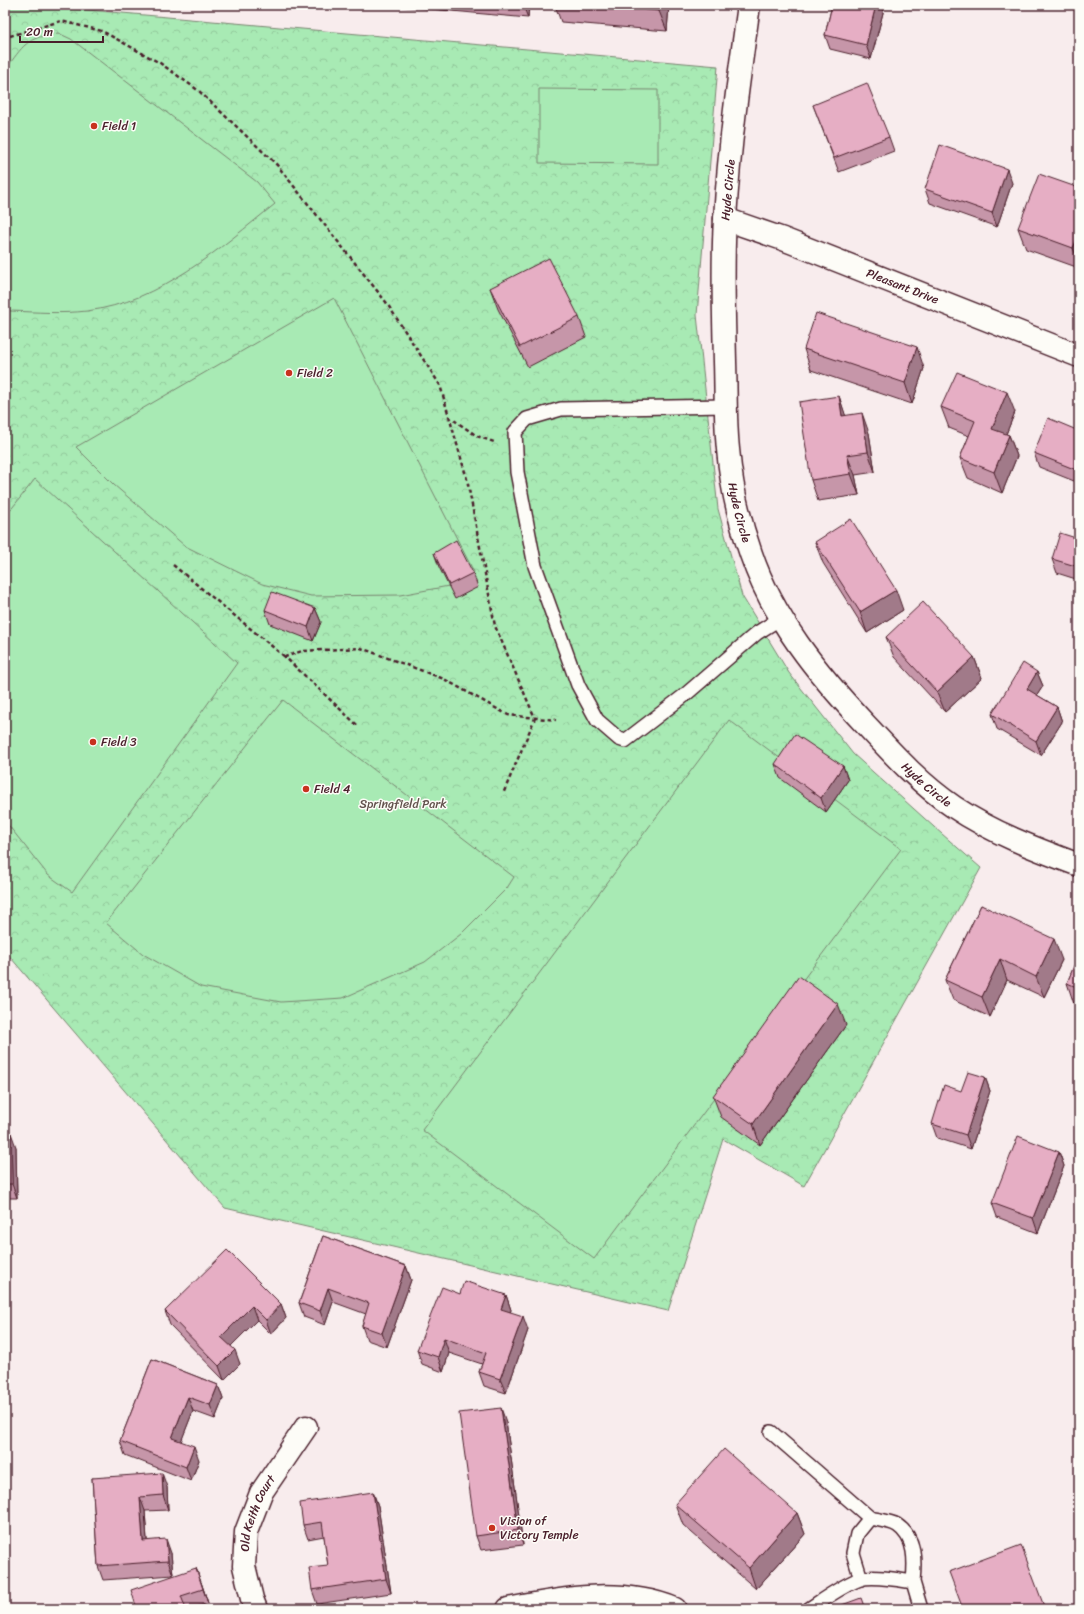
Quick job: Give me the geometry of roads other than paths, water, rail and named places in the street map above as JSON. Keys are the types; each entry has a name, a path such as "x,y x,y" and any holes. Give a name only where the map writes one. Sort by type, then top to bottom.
{"street":[{"name":"Hyde Circle","path":"750,5 737,88 725,219 724,304 728,448 736,505 751,556 773,606 806,656 844,702 898,758 934,792 954,807 1006,836 1079,865"},
{"name":"Pleasant Drive","path":"725,219 783,239 1079,356"},
{"name":"Old Keith Court","path":"256,1609 244,1566 246,1532 260,1493 306,1427"},
{"path":"508,1609 557,1599 601,1597 644,1600 675,1609"}],"lane":[{"path":"726,406 561,409 527,419 515,432 517,472 535,566 578,685 597,720 619,739 625,741 685,695 757,633 781,618"},
{"path":"770,1432 870,1518 896,1525 909,1536 915,1559 913,1582 921,1609"},
{"path":"861,1579 852,1554 857,1534 870,1518"},
{"path":"809,1609 835,1592 861,1579 891,1578 913,1582"}],"place":[{"name":"Field 1","path":"94,126"},
{"name":"Field 2","path":"289,373"},
{"name":"Field 3","path":"93,742"},
{"name":"Field 4","path":"306,789"},
{"name":"Vision of Victory Temple","path":"492,1528"}],"park label":[{"name":"Springfield Park","path":"403,804"}]}
